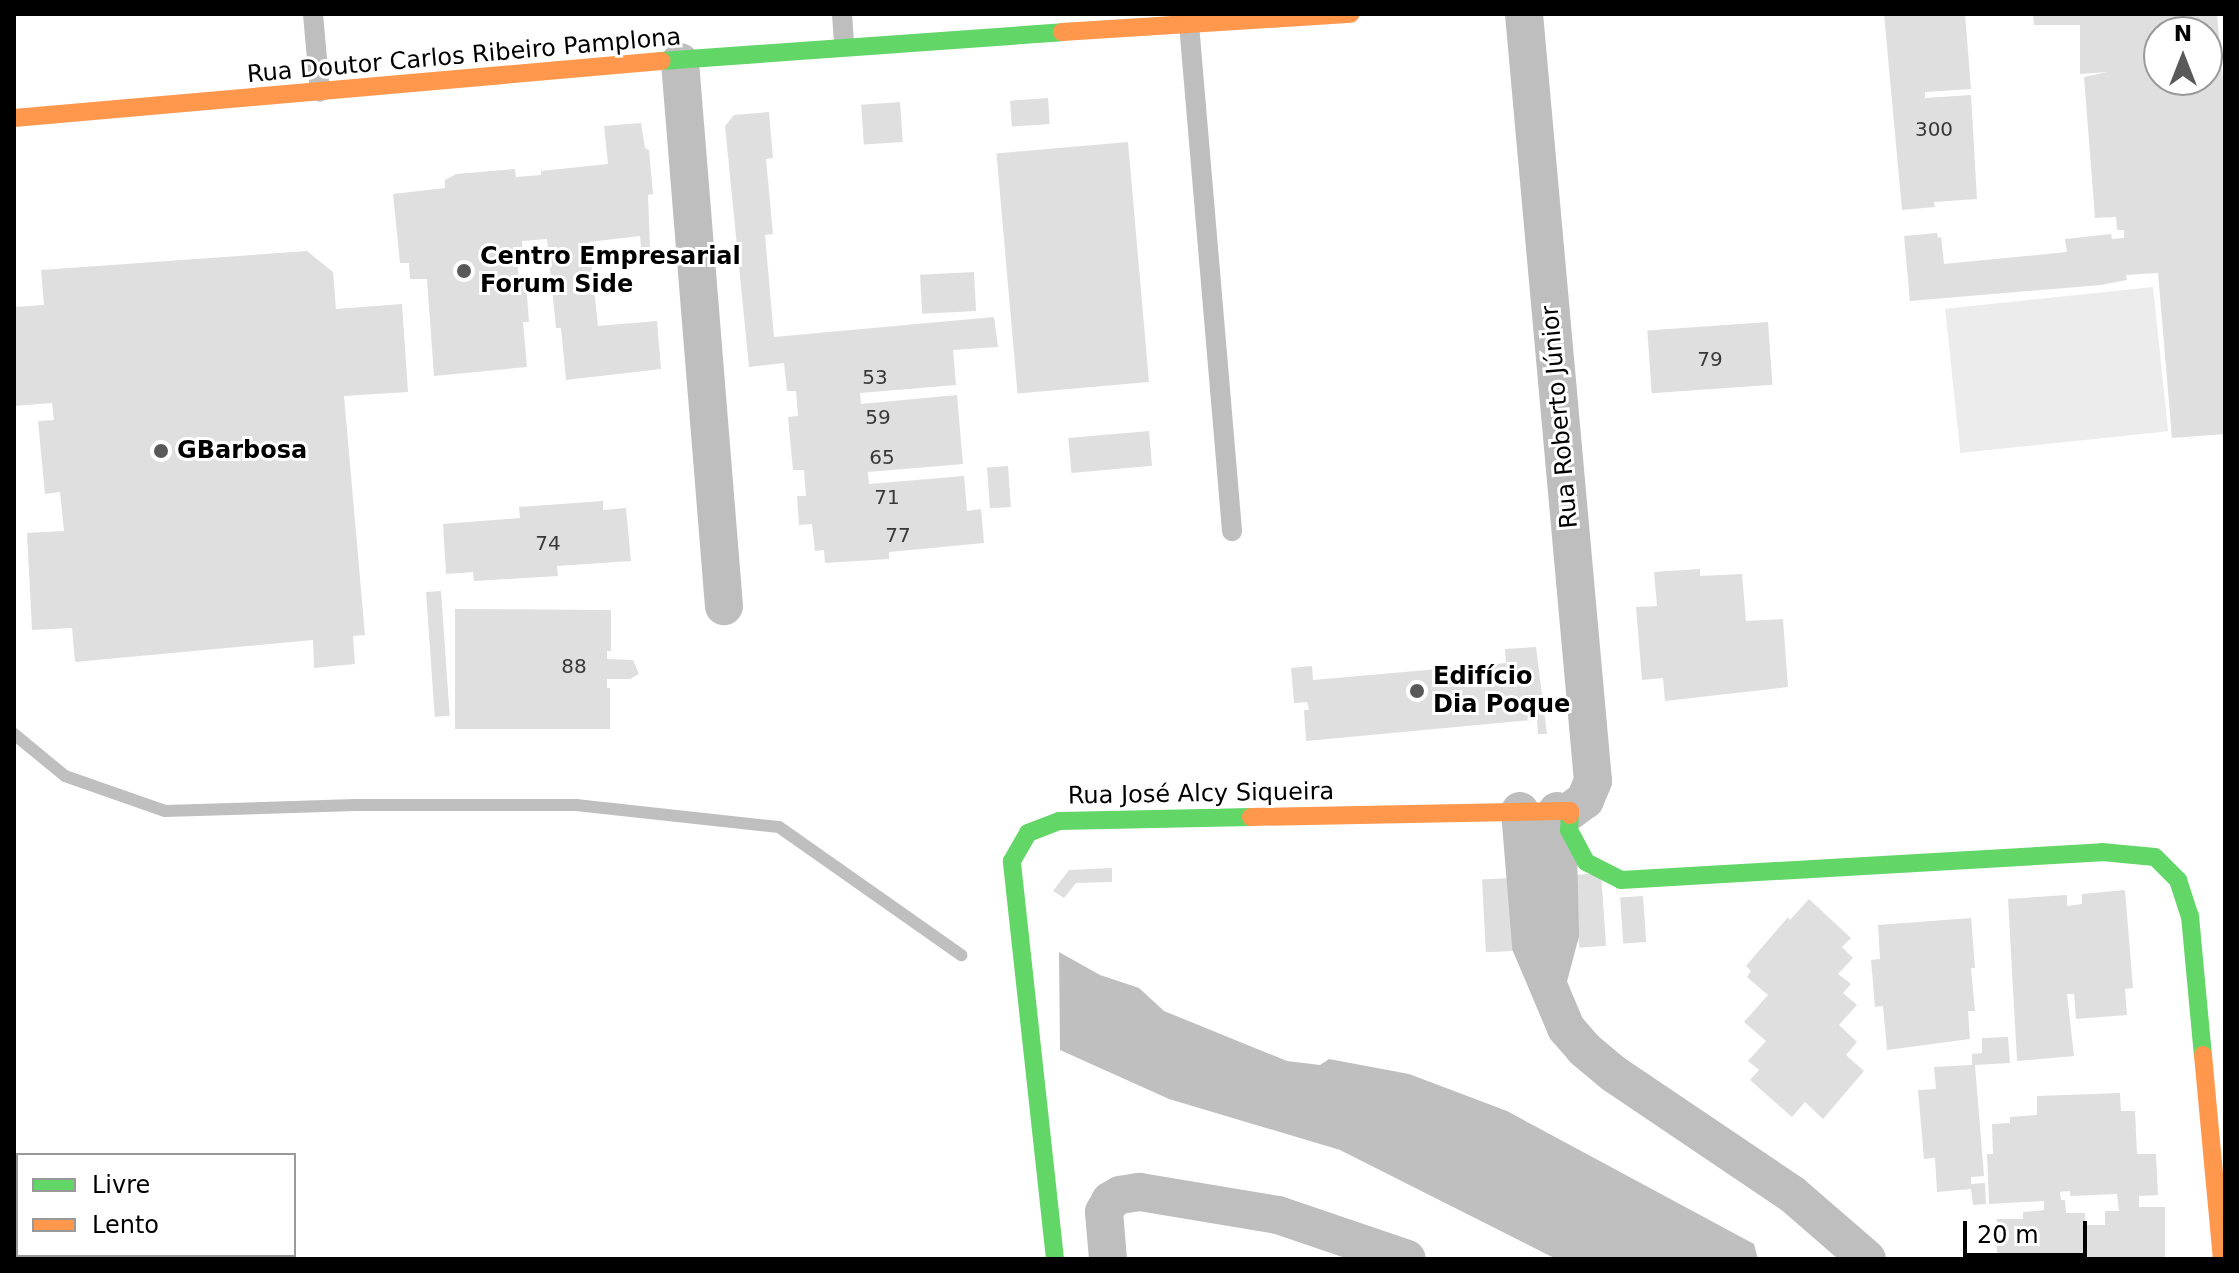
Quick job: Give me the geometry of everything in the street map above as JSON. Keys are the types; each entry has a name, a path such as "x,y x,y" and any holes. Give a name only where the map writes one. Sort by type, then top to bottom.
{"street":[{"name":"Rua Doutor Carlos Ribeiro Pamplona","path":"14,118 680,62 1016,24 1131,21 1189,24 1350,14"},
{"name":"Rua Roberto Júnior","path":"1524,14 1593,781 1585,800 1549,811"},
{"path":"680,62 724,606"},
{"path":"1549,811 1531,945 1548,979 1566,1028 1584,1049 1614,1074 1792,1194 1867,1259"},
{"path":"1549,811 1569,830 1586,862 1621,880 2102,852 2155,857 2178,880 2190,916 2222,1259"},
{"name":"Rua José Alcy Siqueira","path":"1055,1259 1012,861 1028,833 1059,821 1549,811"},
{"path":"1108,1259 1104,1212 1110,1201 1120,1195 1140,1192 1278,1215 1407,1259"}],"lane":[{"path":"313,14 320,92"},
{"path":"842,14 844,45"},
{"path":"1189,24 1232,531"}],"shaded area":[{"path":"2153,287 2168,431 1960,453 1945,309"},
{"path":"1059,952 1100,975 1139,988 1164,1011 1287,1061 1320,1065 1329,1059 1409,1074 1507,1111 1754,1244 1758,1259 1556,1259 1340,1150 1169,1099 1060,1050"}],"building":[{"path":"1884,14 1965,14 1971,89 1925,92 1925,98 1971,95 1977,199 1934,202 1935,207 1902,210"},
{"path":"2033,14 2217,14 2143,16 2143,96 2223,96 2223,82 2225,434 2172,438 2158,273 2126,275 2127,280 2101,285 1910,301 1904,236 1937,233 1938,238 1941,237 1944,264 2067,252 2065,239 2111,234 2112,239 2124,238 2124,230 2117,230 2116,217 2095,218 2084,77 2108,72 2080,74 2080,25 2034,25"},
{"path":"1048,98 1050,124 1012,127 1010,101"},
{"path":"900,102 903,142 864,145 861,105"},
{"path":"769,112 773,158 766,159 773,234 765,235 774,337 994,317 998,347 953,350 956,385 860,393 861,404 957,395 963,464 868,472 869,484 964,476 967,511 981,509 984,543 889,552 889,559 825,563 824,550 815,551 812,524 799,525 797,496 806,496 804,470 793,470 788,417 798,416 796,391 787,391 784,363 749,367 725,126 734,115"},
{"path":"641,123 645,148 649,150 653,194 648,195 650,248 641,248 640,236 589,242 598,326 657,321 661,369 566,380 561,328 556,328 547,239 522,241 523,256 517,257 519,282 526,281 529,322 523,322 527,367 434,376 427,279 410,279 409,263 400,263 393,194 445,188 445,180 456,174 515,169 516,177 541,175 541,171 608,164 604,126"},
{"path":"1128,142 1149,382 1018,394 997,154"},
{"path":"307,251 333,272 336,309 402,304 408,392 344,396 365,635 353,636 355,664 314,668 313,640 75,662 72,628 32,630 27,533 64,531 60,492 45,494 38,421 54,420 52,403 14,406 14,307 44,305 41,270"},
{"path":"974,272 976,311 922,314 920,275"},
{"path":"1768,322 1772,385 1652,393 1647,330"},
{"path":"1149,431 1152,466 1071,473 1068,438"},
{"path":"1008,466 1011,507 990,508 987,467"},
{"path":"603,501 603,510 626,508 631,561 557,566 558,576 474,581 473,572 446,574 443,524 520,518 519,507"},
{"path":"1700,569 1700,576 1742,574 1746,621 1783,619 1788,687 1665,701 1663,678 1642,680 1636,607 1657,606 1654,572"},
{"path":"441,591 450,716 435,717 426,592"},
{"path":"455,609 611,610 611,651 607,651 607,659 633,660 639,674 630,679 607,679 607,688 610,688 610,729 455,729"},
{"name":"Edifício Dia Poque","path":"1536,647 1547,734 1538,734 1537,720 1532,720 1306,741 1304,710 1309,710 1307,702 1294,703 1291,668 1312,666 1313,680 1506,663 1505,649"},
{"path":"1112,868 1112,882 1076,883 1064,898 1053,891 1069,870"},
{"path":"1601,873 1606,946 1579,948 1574,875"},
{"path":"1510,878 1514,951 1486,952 1482,879"},
{"path":"2125,890 2133,988 2125,989 2127,1015 2076,1019 2074,994 2067,994 2074,1056 2017,1061 2008,899 2067,895 2067,906 2082,904 2082,894"},
{"path":"1643,896 1646,942 1623,943 1620,898"},
{"path":"1809,899 1851,938 1842,947 1853,958 1838,974 1851,984 1843,993 1857,1005 1839,1025 1857,1042 1846,1055 1864,1071 1823,1119 1805,1102 1792,1117 1750,1080 1759,1070 1748,1061 1766,1041 1744,1022 1768,995 1747,977 1751,971 1746,966 1788,917 1790,920"},
{"path":"1971,918 1975,1011 1968,1011 1970,1039 1887,1050 1883,1006 1875,1007 1871,960 1880,959 1878,925"},
{"path":"2008,1037 2010,1063 1975,1065 1984,1176 1971,1177 1971,1184 1985,1183 1986,1204 1973,1205 1971,1189 1937,1192 1935,1158 1924,1159 1918,1090 1936,1089 1934,1067 1972,1065 1972,1054 1982,1053 1982,1038"},
{"path":"2120,1093 2121,1111 2135,1111 2137,1154 2156,1154 2158,1195 2139,1196 2139,1207 2165,1207 2165,1257 1997,1259 1997,1219 2023,1219 2023,1212 2044,1210 2044,1201 1989,1204 1987,1154 1993,1154 1992,1124 2010,1123 2010,1117 2037,1115 2037,1096","holes":["2070,1191 2070,1196 2117,1194 2119,1211 2105,1211 2105,1225 2085,1225 2085,1213 2066,1213 2065,1200 2061,1200 2060,1192"]}],"waterway":[{"path":"14,734 65,776 165,811 355,805 576,805 779,827 961,955"}],"traffic: fast":[{"path":"661,61 1062,32"},
{"path":"1570,815 1569,830 1586,862 1621,880 2102,852 2155,857 2178,880 2190,916 2203,1055"},
{"path":"1055,1259 1012,861 1028,833 1059,821 1251,817"}],"traffic: slow":[{"path":"1062,32 1350,14"},
{"path":"14,118 661,61"},
{"path":"1251,817 1557,811 1570,811 1570,815"},
{"path":"2203,1055 2222,1259"}],"place":[{"name":"Centro Empresarial Forum Side","path":"464,271"},
{"name":"GBarbosa","path":"161,451"},
{"name":"Edifício Dia Poque","path":"1417,691"}]}
